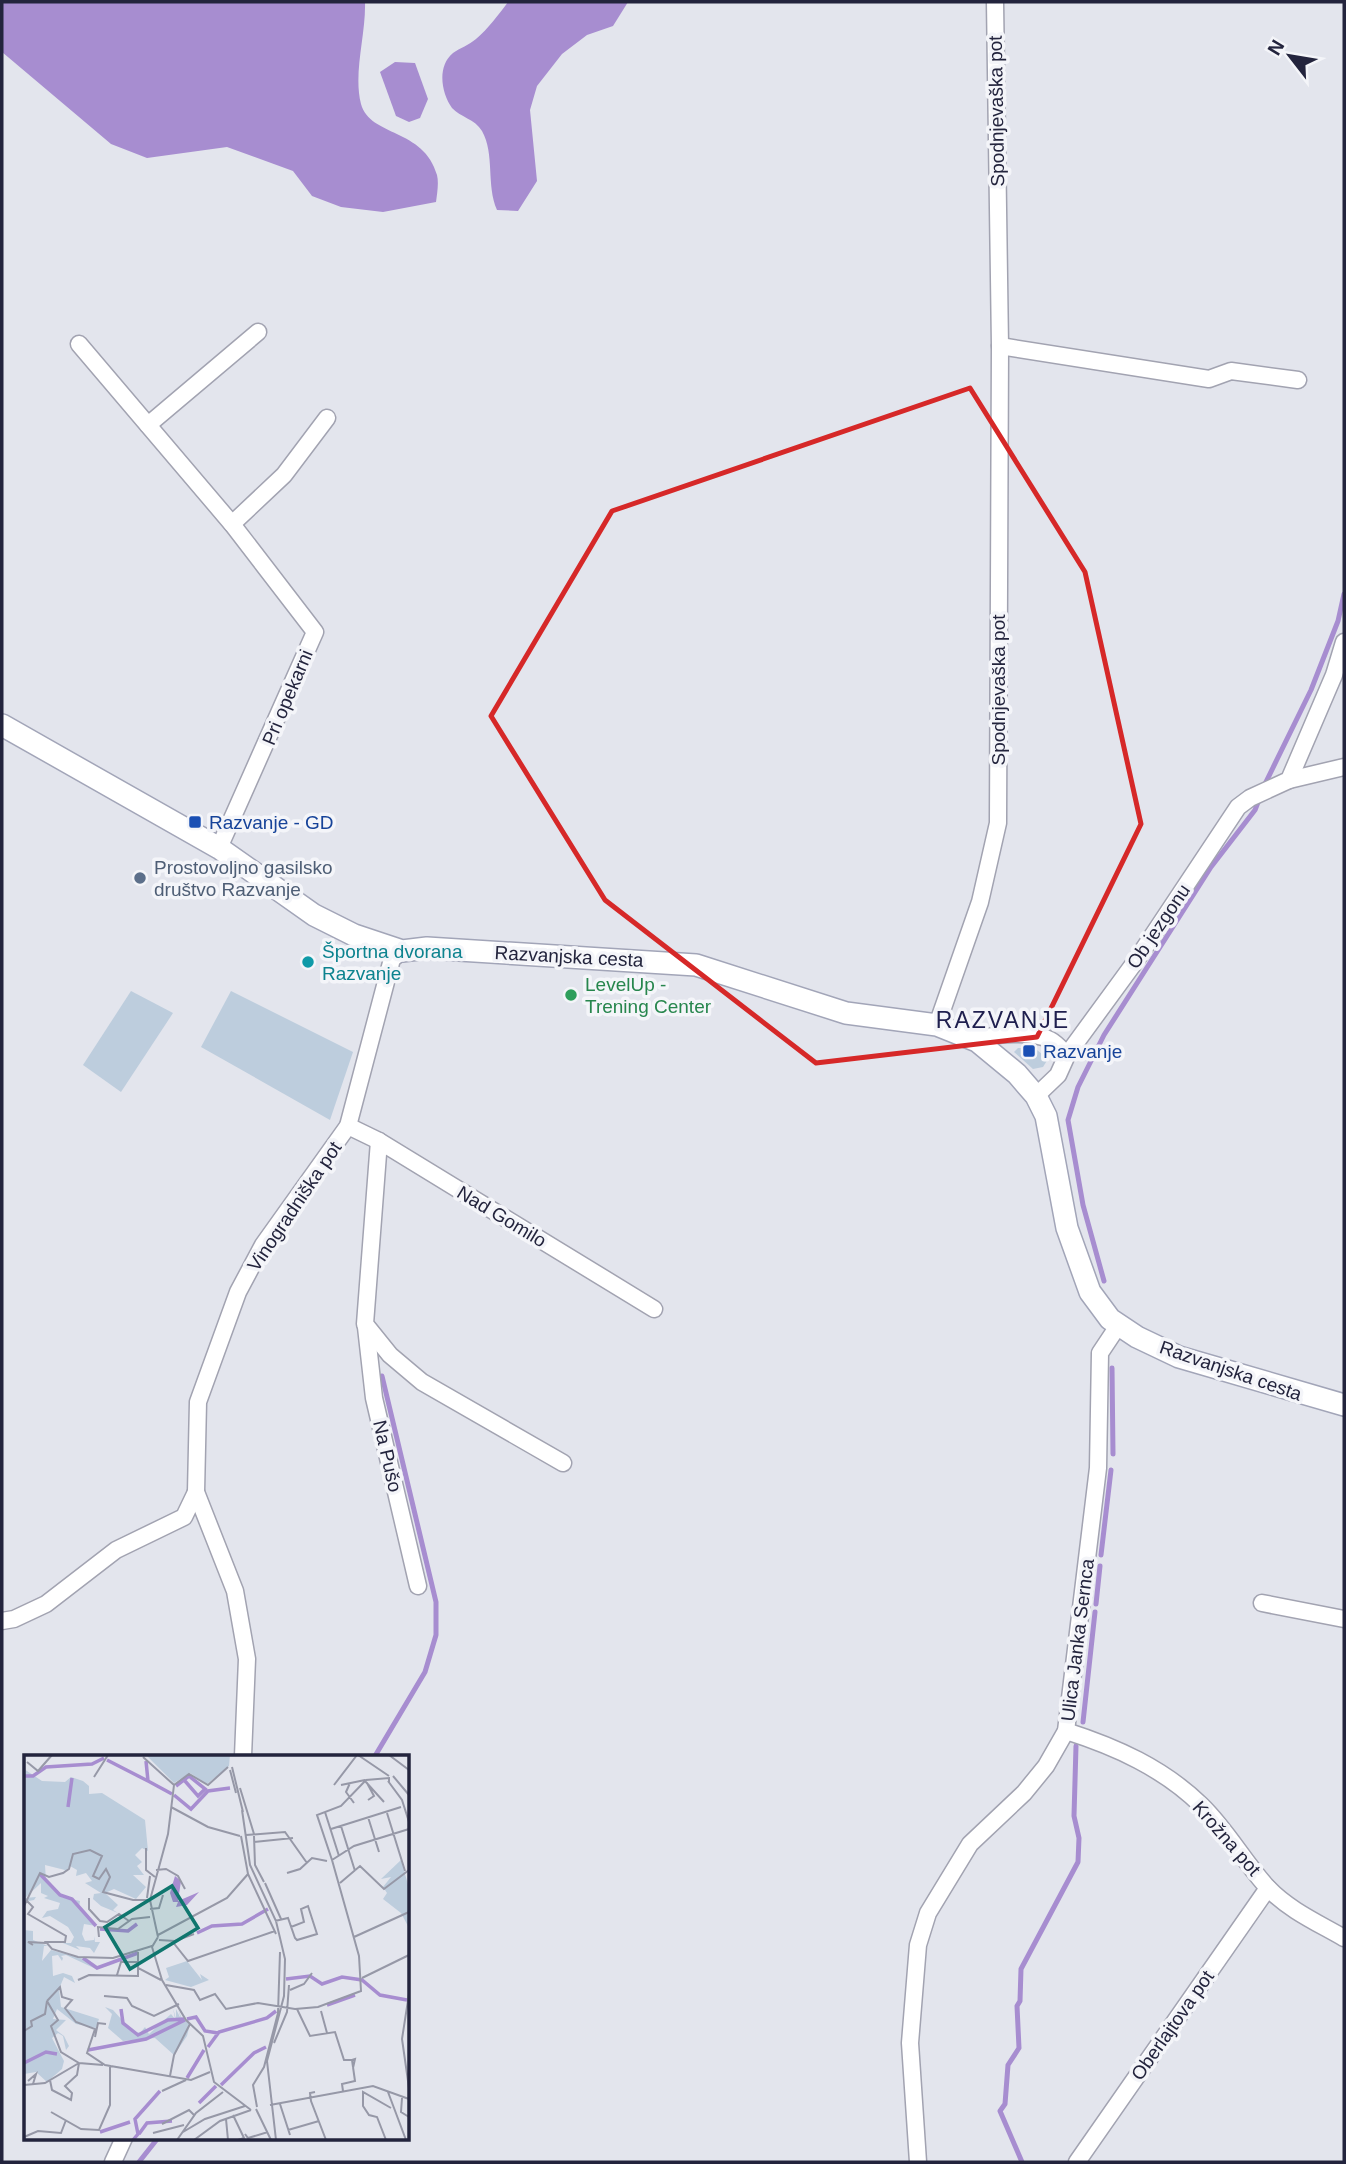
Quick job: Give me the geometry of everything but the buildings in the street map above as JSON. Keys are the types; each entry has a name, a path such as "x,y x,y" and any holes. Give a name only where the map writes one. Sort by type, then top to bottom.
{"street":[{"name":"Spodnjevaška pot","path":"937,1025 980,902 998,823 1000,346 995,2"},
{"path":"148,425 258,332"},
{"name":"Pri opekarni","path":"79,344 232,524 315,632 219,848"},
{"path":"1000,346 1209,379 1231,370 1298,380"},
{"path":"232,524 284,475 327,418"},
{"path":"1289,780 1334,675 1344,642"},
{"name":"Razvanjska cesta","path":"2,725 219,848 314,915 397,955 427,948 696,965 846,1013 937,1025 977,1041 1017,1074 1036,1096 1046,1116 1067,1228 1078,1261 1090,1292 1118,1326 1179,1357 1344,1405"},
{"path":"1289,780 1344,767"},
{"name":"Ob jezgonu","path":"1067,1055 1135,962 1230,818 1250,798 1289,780"},
{"name":"Vinogradniška pot","path":"243,1755 247,1658 235,1591 196,1492 198,1402 238,1292 263,1245 348,1126 397,955"},
{"path":"977,1041 989,1035 1042,1037 1055,1043 1067,1055 1058,1075 1036,1096"},
{"name":"Nad Gomilo","path":"348,1126 379,1141 654,1309"},
{"name":"Na Pušo","path":"379,1141 366,1324 374,1398 418,1586"},
{"path":"366,1324 390,1355 422,1382 563,1463"},
{"name":"Ulica Janka Sernca","path":"918,2162 910,2043 918,1945 928,1913 970,1844 1039,1775 1066,1731 1098,1468 1100,1353 1118,1326"},
{"path":"2,1621 14,1619 46,1604 116,1550 184,1517 196,1492"},
{"path":"1262,1603 1344,1619"},
{"name":"Krožna pot","path":"1066,1731 1115,1748 1160,1771 1201,1805 1234,1841 1268,1888 1291,1907 1344,1938"},
{"name":"Oberlajtova pot","path":"1077,2162 1268,1888"},
{"path":"113,2162 123,2140"}],"highlighted area":[{"path":"970,388 1085,572 1141,824 1037,1037 816,1063 605,900 491,716 612,511"}],"shaded area":[{"path":"2,2 365,2 358,80 361,104 366,115 410,141 430,160 438,178 436,202 383,212 341,207 312,196 293,171 227,147 147,158 111,144 2,52"},
{"path":"508,2 628,2 613,26 587,35 562,54 537,86 530,110 537,181 518,211 497,210 486,140 479,127 452,108 445,95 442,80 448,58 480,35"},
{"path":"395,62 415,63 428,99 420,118 409,122 396,116 380,72"},
{"path":"131,991 173,1013 121,1092 83,1065"},
{"path":"231,991 353,1052 330,1120 201,1047"},
{"path":"1023,1048 1023,1053 1034,1053 1037,1050 1048,1059 1043,1067 1033,1069 1014,1052"}],"waterway":[{"path":"1263,788 1311,690 1338,621 1344,594"},
{"path":"1104,1281 1083,1205 1068,1120 1078,1087 1104,1035 1211,867 1255,810 1260,797"},
{"path":"1112,1368 1113,1454"},
{"path":"376,1755 425,1672 436,1635 436,1602 382,1376"},
{"path":"1101,1555 1111,1470"},
{"path":"1096,1604 1100,1566"},
{"path":"1083,1722 1095,1612"},
{"path":"1022,2162 1000,2111 1005,2104 1008,2065 1019,2048 1017,2006 1020,2001 1021,1969 1078,1862 1079,1838 1074,1816 1076,1746"},
{"path":"139,2162 156,2140"}],"place":[{"name":"Razvanje - GD","path":"195,822"},
{"name":"Prostovoljno gasilsko društvo Razvanje","path":"140,878"},
{"name":"Športna dvorana Razvanje","path":"308,962"},
{"name":"LevelUp - Trening Center","path":"571,995"},
{"name":"Razvanje","path":"1029,1051"}],"district":[{"name":"RAZVANJE","path":"1003,1020"}]}
